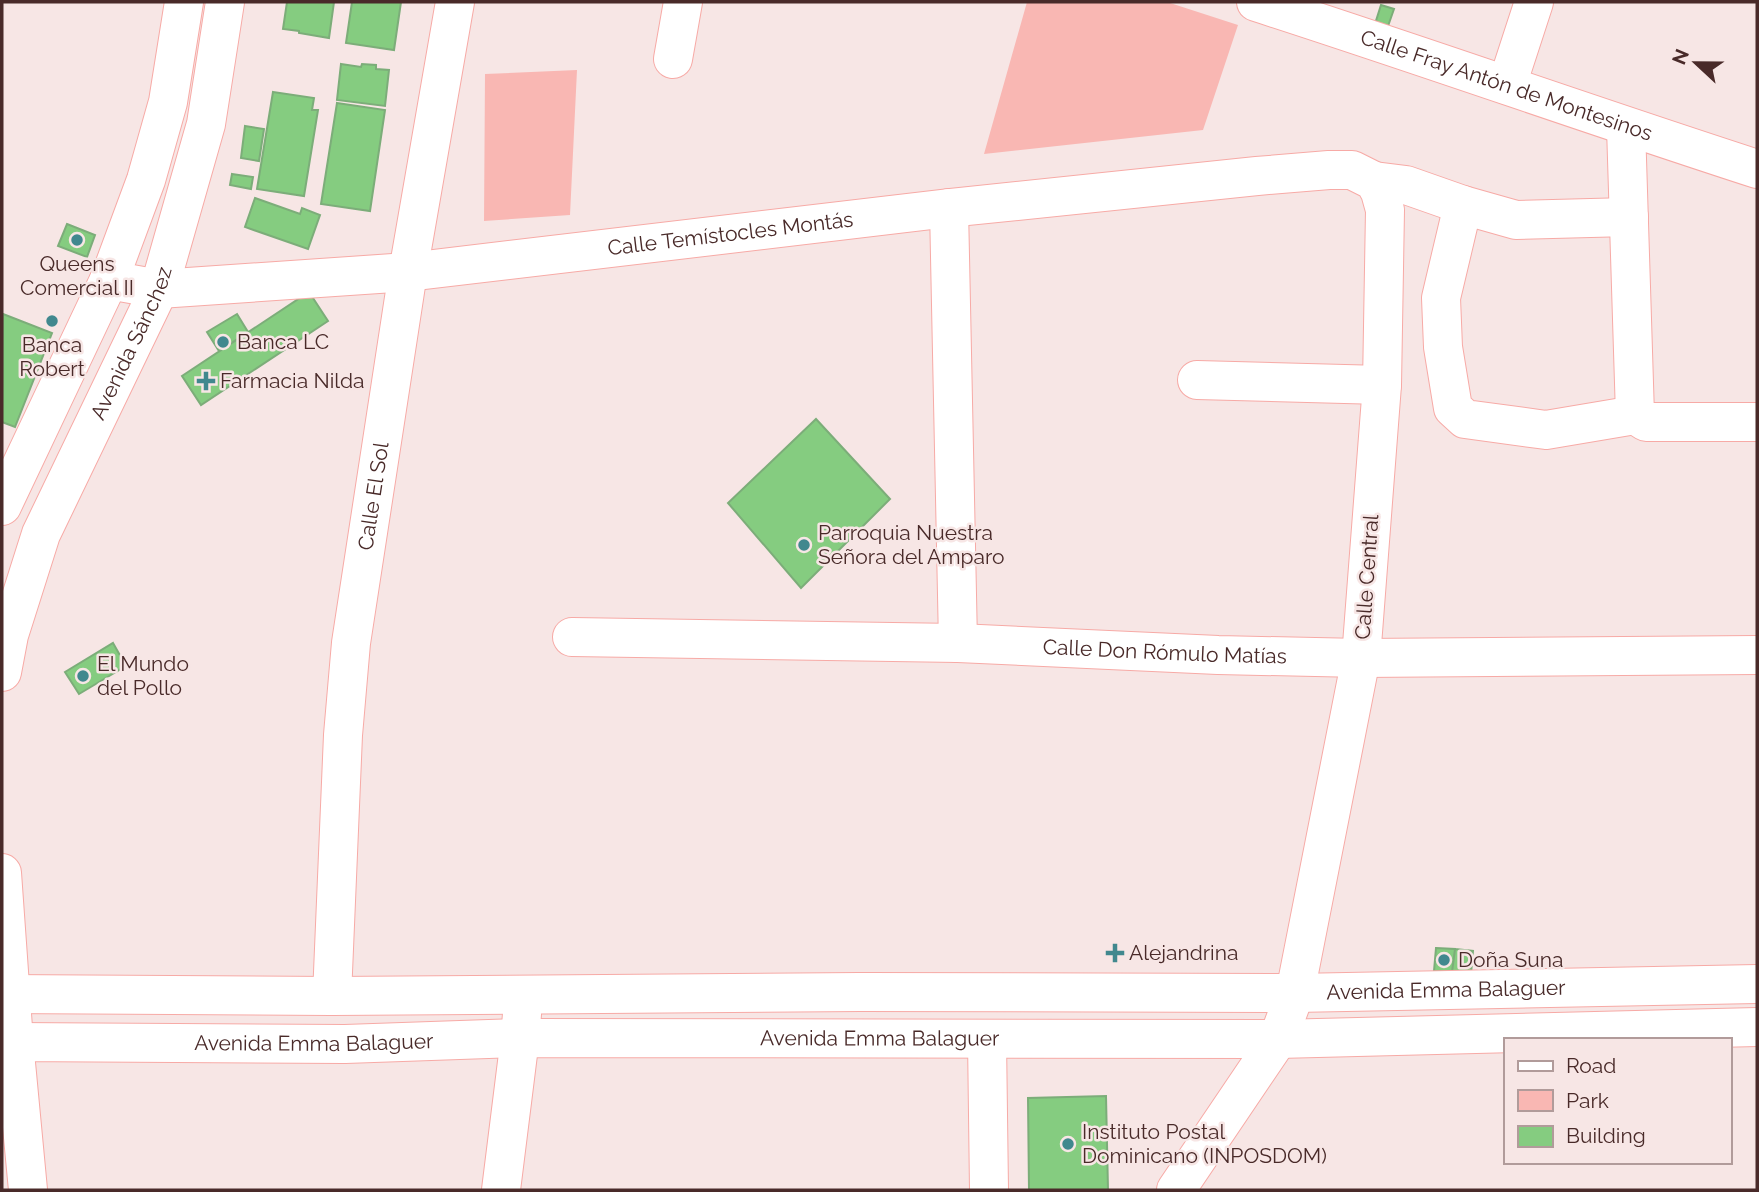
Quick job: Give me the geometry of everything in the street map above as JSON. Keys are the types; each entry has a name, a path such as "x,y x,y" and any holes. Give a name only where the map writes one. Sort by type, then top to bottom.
{"street":[{"path":"2,506 109,280 146,180 168,102 184,2"},
{"name":"Avenida Sánchez","path":"2,671 9,635 40,534 159,289 206,124 225,2"},
{"name":"Calle El Sol","path":"331,996 343,735 351,643 408,272 456,2"},
{"path":"673,59 683,2"},
{"name":"Calle Fray Antón de Montesinos","path":"1256,2 1757,169"},
{"path":"1507,85 1535,2"},
{"path":"1626,127 1635,415"},
{"name":"Calle Temístocles Montás","path":"109,280 159,289 408,272 949,208 1329,170 1406,185 1516,220 1629,217"},
{"name":"Calle Central","path":"1176,1190 1278,1040 1295,993 1361,657 1382,385 1385,210 1380,192 1363,176"},
{"path":"1463,205 1441,298 1443,347 1453,408 1465,419 1546,430 1635,415 1646,422 1757,422"},
{"path":"949,208 958,643"},
{"path":"1197,380 1382,385"},
{"name":"Calle Don Rómulo Matías","path":"572,636 958,643 1218,655 1361,657 1757,654"},
{"path":"2,873 8,1043 28,1190"},
{"name":"Avenida Emma Balaguer","path":"6,994 331,996 846,992 1295,993 1757,984"},
{"path":"501,1190 523,994"},
{"name":"Avenida Emma Balaguer","path":"8,1043 345,1044 520,1038 1278,1040 1757,1027"},
{"path":"987,1039 989,1190"}],"green space":[{"path":"1027,2 1167,2 1238,25 1203,130 984,154"},
{"path":"577,70 570,215 484,221 485,74"}],"building":[{"path":"287,2 334,2 329,38 283,29"},
{"path":"352,2 401,2 394,50 346,43"},
{"path":"1381,5 1394,9 1387,29 1375,24"},
{"path":"341,64 361,67 362,64 376,65 376,69 389,70 385,106 337,100"},
{"path":"273,92 314,98 312,110 318,110 304,196 257,189"},
{"path":"337,103 385,110 370,211 321,204"},
{"path":"245,126 264,129 259,161 241,158"},
{"path":"232,174 253,177 251,189 230,185"},
{"path":"255,198 300,214 302,208 320,215 308,249 245,227"},
{"name":"Queens Comercial II","path":"67,224 95,235 87,257 58,246"},
{"path":"309,292 328,321 201,405 182,376"},
{"path":"3,314 52,333 15,427 2,422"},
{"name":"Banca LC","path":"237,314 248,332 219,351 207,332"},
{"name":"Banca Robert","path":"49,315 58,319 55,326 46,323"},
{"name":"Parroquia Nuestra Señora del Amparo","path":"816,419 890,499 801,588 728,503"},
{"path":"113,643 126,666 79,694 65,672"},
{"name":"Doña Suna","path":"1436,948 1455,949 1452,972 1434,971"},
{"path":"1455,949 1473,951 1471,974 1452,972"},
{"name":"Instituto Postal Dominicano (INPOSDOM)","path":"1106,1096 1108,1190 1029,1190 1028,1098"}],"place":[{"name":"Queens Comercial II","path":"77,240"},
{"name":"Banca Robert","path":"52,321"},
{"name":"Banca LC","path":"223,342"},
{"name":"Farmacia Nilda","path":"206,381"},
{"name":"Parroquia Nuestra Señora del Amparo","path":"804,545"},
{"name":"El Mundo del Pollo","path":"83,676"},
{"name":"Alejandrina","path":"1115,953"},
{"name":"Doña Suna","path":"1444,960"},
{"name":"Instituto Postal Dominicano (INPOSDOM)","path":"1068,1144"}]}
